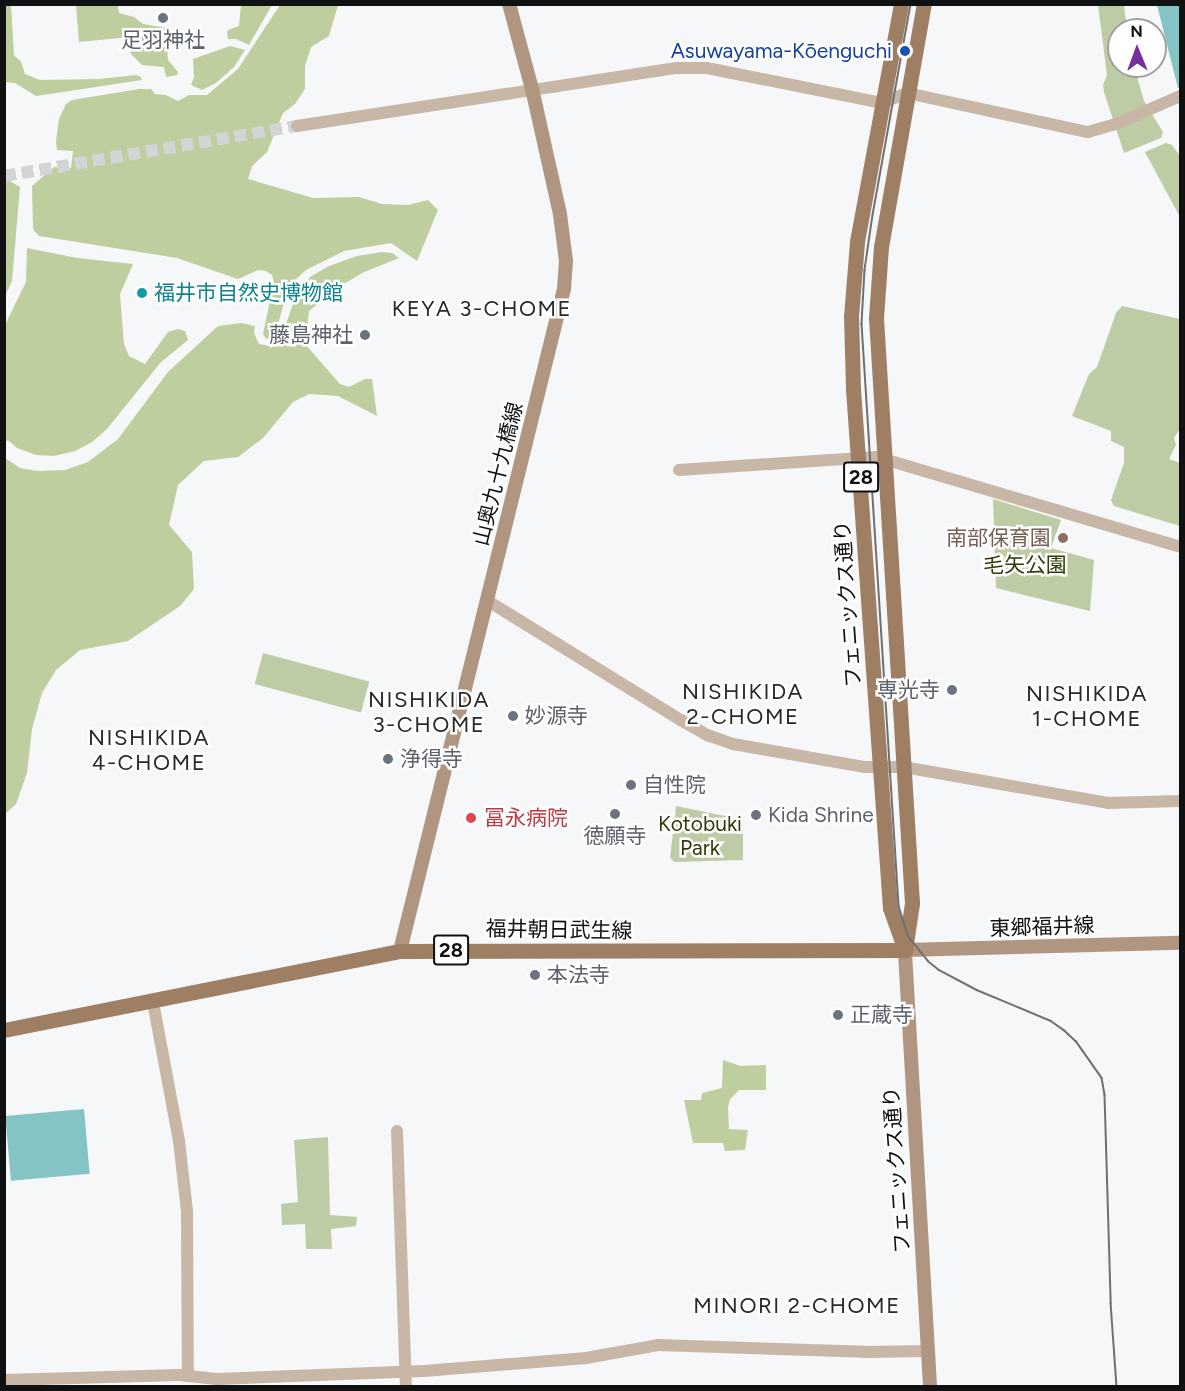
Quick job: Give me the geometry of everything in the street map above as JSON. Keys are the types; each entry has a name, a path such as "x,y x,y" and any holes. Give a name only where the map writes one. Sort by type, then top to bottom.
{"main road":[{"name":"山奥九十九橋線","path":"400,951 564,289 566,261 563,227 532,89 509,4"},
{"name":"フェニックス通り","path":"901,4 858,242 852,294 853,389 890,908 905,950"},
{"name":"フェニックス通り","path":"924,4 881,247 876,296 882,458 912,903 905,950 930,1386"},
{"name":"東郷福井線","path":"905,950 1180,943"},
{"name":"福井朝日武生線","path":"4,1030 400,951 669,953 905,950"}],"street":[{"path":"297,126 677,68 707,68 882,104 907,93 1088,132 1124,121 1180,96"},
{"path":"679,470 882,458 1180,547"},
{"path":"488,601 707,735 782,754 880,768 904,767 1108,803 1180,801"},
{"path":"153,1002 179,1141 187,1211 188,1375"},
{"path":"398,1131 406,1386"},
{"path":"4,1380 188,1375 217,1379 406,1371 586,1358 658,1345 865,1352 929,1351"}],"green space":[{"path":"5,4 11,5 14,55 21,62 25,74 40,80 99,79 136,75 142,80 36,96 15,83 5,82"},
{"path":"76,5 118,5 119,13 134,17 143,24 166,28 168,60 178,72 177,75 166,77 164,67 142,65 131,54 130,37 79,42"},
{"path":"241,5 272,5 249,45 236,39 228,39 228,30 239,26"},
{"path":"280,5 338,5 329,36 311,47 305,66 305,89 295,104 283,113 267,152 252,166 248,179 313,198 359,197 382,204 408,205 428,200 438,210 417,261 391,243 344,251 306,270 287,292 275,335 266,339 263,334 274,282 272,275 266,271 258,270 238,279 177,258 39,236 33,229 32,186 54,167 71,168 73,151 57,150 56,142 59,119 66,104 72,100 139,89 151,89 155,94 166,95 178,101 189,95 207,95 238,69"},
{"path":"1098,5 1124,5 1126,18 1107,18 1107,75"},
{"path":"230,46 245,50 234,67 216,83 202,90 191,85 194,77 193,59"},
{"path":"1107,75 1107,78 1137,78 1144,101 1163,132 1161,138 1124,153 1103,85"},
{"path":"1166,143 1172,145 1180,156 1180,217 1145,152"},
{"path":"5,178 20,187 12,281 5,296"},
{"path":"27,248 77,258 133,264 120,294 124,344 129,356 145,364 168,332 178,329 185,331 188,340 161,362 107,429 92,442 75,451 54,456 36,455 17,448 8,440 5,442 5,325 26,282"},
{"path":"382,252 392,253 399,258 362,273 339,287 309,311 305,344 340,384 349,387 365,379 372,379 377,416 338,396 309,394 293,402 263,438 238,457 204,461 178,485 169,525 192,552 194,589 180,606 128,641 80,650 56,670 42,693 32,729 27,773 16,804 5,814 5,458 20,468 38,471 65,470 88,462 118,439 168,372 218,326 241,323 255,326 254,333 259,344 275,347 279,345 295,298 310,277 329,266 357,256"},
{"path":"1122,306 1180,319 1180,429 1174,438 1176,445 1169,459 1180,463 1180,526 1114,506 1111,500 1124,463 1124,447 1111,441 1111,431 1072,416 1089,374 1097,367 1116,313"},
{"name":"毛矢公園","path":"993,499 1061,520 1051,548 1094,560 1090,611 996,588"},
{"path":"263,653 369,681 361,712 255,684"},
{"name":"Kotobuki Park","path":"676,806 735,818 743,824 743,860 675,862 670,858"},
{"path":"723,1060 741,1066 766,1065 766,1090 739,1090 730,1099 728,1107 729,1129 748,1130 745,1150 725,1151 723,1143 693,1143 684,1100 701,1100 702,1093 722,1088"},
{"path":"328,1137 330,1215 357,1217 356,1226 331,1229 332,1249 306,1249 305,1224 282,1225 281,1204 298,1202 294,1140"}],"water":[{"path":"1157,5 1180,5 1180,87 1178,88 1167,45 1167,18 1160,18"},
{"path":"84,1109 90,1174 11,1181 5,1116"}],"tunnel":[{"path":"4,176 297,126"}],"tram line":[{"path":"911,4 873,215 865,270 862,324 899,906 908,936 928,961 939,970 977,990 1051,1021 1076,1041 1102,1078 1105,1095 1111,1303 1117,1386"}],"place":[{"name":"足羽神社","path":"163,18"},
{"name":"Asuwayama-Kōenguchi","path":"905,51"},
{"name":"福井市自然史博物館","path":"142,293"},
{"name":"藤島神社","path":"365,335"},
{"name":"南部保育園","path":"1063,538"},
{"name":"専光寺","path":"952,690"},
{"name":"妙源寺","path":"513,716"},
{"name":"浄得寺","path":"388,759"},
{"name":"自性院","path":"631,785"},
{"name":"徳願寺","path":"615,814"},
{"name":"Kida Shrine","path":"756,815"},
{"name":"冨永病院","path":"471,818"},
{"name":"本法寺","path":"535,975"},
{"name":"正蔵寺","path":"838,1015"}],"district":[{"name":"KEYA 3-CHOME","path":"482,309"},
{"name":"NISHIKIDA 2-CHOME","path":"743,704"},
{"name":"NISHIKIDA 1-CHOME","path":"1087,706"},
{"name":"NISHIKIDA 3-CHOME","path":"429,712"},
{"name":"NISHIKIDA 4-CHOME","path":"149,750"},
{"name":"MINORI 2-CHOME","path":"797,1306"}]}
